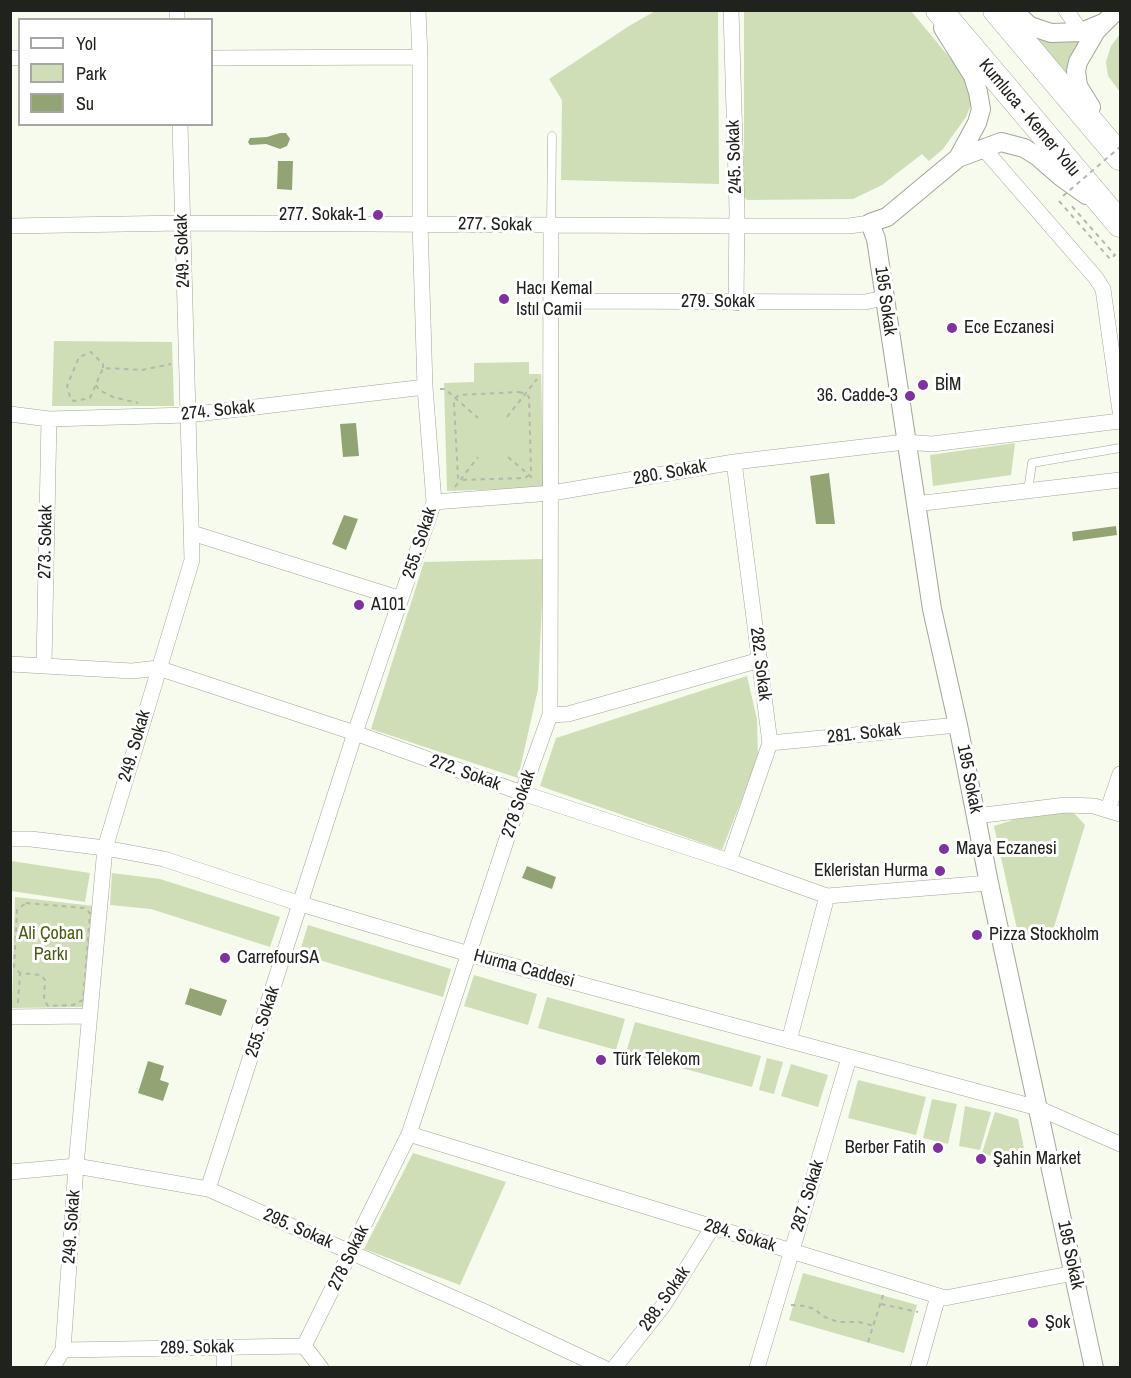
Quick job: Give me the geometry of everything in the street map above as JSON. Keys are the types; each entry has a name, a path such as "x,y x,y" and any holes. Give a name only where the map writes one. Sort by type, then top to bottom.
{"highway":[{"name":"Kumluca - Kemer Yolu","path":"937,10 1113,216"},
{"path":"996,10 1111,141 1120,157"}],"street":[{"name":"255. Sokak","path":"208,1189 355,733 435,502 425,389 420,224 418,10"},
{"name":"245. Sokak","path":"731,10 737,226 736,303"},
{"path":"937,10 949,39 973,75 981,109 977,123 958,158"},
{"path":"1012,10 1022,21 1039,30 1060,34 1081,32 1111,16"},
{"path":"1066,10 1081,32"},
{"path":"1111,16 1082,52 1076,71 1080,92 1111,141"},
{"path":"213,58 420,57"},
{"name":"249. Sokak","path":"52,1368 63,1350 76,1166 105,848 192,560 180,126"},
{"path":"958,158 1001,142 1023,148 1037,156 1113,216"},
{"path":"984,149 1103,289 1120,411"},
{"name":"277. Sokak","path":"10,226 182,223 849,226 870,223 887,217 958,158"},
{"name":"195 Sokak","path":"870,223 876,239 932,609 1094,1368"},
{"name":"278 Sokak","path":"304,1346 409,1134 550,715 548,494 552,374 551,225"},
{"name":"279. Sokak","path":"551,301 865,302 884,298"},
{"name":"274. Sokak","path":"10,414 49,419 188,415 425,389"},
{"name":"273. Sokak","path":"44,665 49,419"},
{"name":"280. Sokak","path":"435,502 548,494 734,462 905,442 932,444 1120,422"},
{"name":"282. Sokak","path":"729,861 770,743 734,462"},
{"path":"915,504 1120,480"},
{"path":"192,533 401,599"},
{"path":"550,715 568,714 760,660"},
{"name":"272. Sokak","path":"10,664 132,671 158,668 355,733 522,793 729,861 827,896 989,883"},
{"name":"281. Sokak","path":"770,743 958,725"},
{"path":"976,816 1066,804 1094,806 1114,812 1120,774"},
{"name":"Hurma Caddesi","path":"10,838 31,838 105,848 164,859 301,904 469,954 1038,1108 1120,1144"},
{"path":"789,1041 827,896"},
{"path":"14,1017 89,1016"},
{"name":"287. Sokak","path":"757,1368 849,1058"},
{"name":"284. Sokak","path":"409,1134 945,1298 1074,1273"},
{"name":"295. Sokak","path":"10,1172 76,1166 208,1189 481,1310 604,1368"},
{"name":"288. Sokak","path":"614,1368 663,1306 712,1228"},
{"path":"918,1368 938,1296"},
{"path":"304,1346 321,1368"},
{"name":"289. Sokak","path":"63,1350 304,1346"},
{"path":"224,1347 224,1368"}],"lane":[{"path":"551,225 552,136"},
{"path":"1028,492 1032,463 1120,448"}],"path":[{"path":"1059,201 1110,259 1115,255 1063,196 1111,141"},
{"path":"91,352 103,364 103,368 90,398 75,401 71,399 67,386 79,357 91,352"},
{"path":"103,368 142,370 186,362"},
{"path":"507,417 541,374 552,374"},
{"path":"95,385 99,390 113,397 136,401 141,406 141,416"},
{"path":"425,389 445,389 478,418"},
{"path":"460,480 458,478 455,398 469,394 526,394"},
{"path":"460,480 529,475 531,471 529,397 526,394"},
{"path":"452,501 452,491 478,457"},
{"path":"508,457 548,494"},
{"path":"26,903 84,908 90,913 82,1000 73,1005 48,1006 44,1000 45,980 41,975 20,973 14,967 17,910 26,903"},
{"path":"14,1017 20,973"},
{"path":"868,1342 883,1295"},
{"path":"777,1301 815,1309 822,1316 838,1322 859,1322 874,1326"},
{"path":"881,1304 915,1312 933,1313"}],"green space":[{"path":"657,10 718,11 719,184 561,180 562,100 549,79"},
{"path":"744,11 911,11 969,81 971,105 966,117 943,149 929,161 922,154 882,185 853,199 747,200 744,197"},
{"path":"1027,32 1088,34 1070,87"},
{"path":"1120,34 1120,92 1108,76 1106,62 1111,46"},
{"path":"54,341 172,342 174,406 52,406"},
{"path":"529,362 529,374 541,374 544,488 447,491 444,383 474,382 474,363"},
{"path":"1015,443 1011,475 933,486 930,455"},
{"path":"544,559 538,689 518,778 371,729 424,562"},
{"path":"747,676 757,719 758,757 722,850 540,786 556,738"},
{"path":"1073,812 1085,825 1054,927 1019,938 994,826 1029,815"},
{"path":"11,861 90,873 85,902 11,891"},
{"path":"112,873 160,879 280,917 270,947 151,909 110,905"},
{"name":"Ali Çoban Parkı","path":"15,897 94,906 83,1007 12,1008"},
{"path":"308,925 451,969 443,997 299,954"},
{"path":"474,975 537,994 528,1025 464,1006"},
{"path":"547,997 625,1019 616,1050 538,1028"},
{"path":"635,1022 761,1056 752,1087 626,1053"},
{"path":"767,1058 783,1062 774,1094 759,1090"},
{"path":"791,1064 828,1075 818,1107 781,1096"},
{"path":"858,1080 926,1097 916,1135 848,1118"},
{"path":"932,1099 957,1104 948,1144 923,1138"},
{"path":"965,1106 991,1112 980,1150 959,1146"},
{"path":"995,1112 1018,1119 1025,1153 1017,1155 1014,1163 982,1153"},
{"path":"413,1153 506,1182 460,1285 364,1249"},
{"path":"803,1273 917,1305 904,1353 789,1320"}],"water":[{"path":"286,133 290,139 287,146 280,149 266,144 250,145 248,142 250,138 267,137"},
{"path":"278,161 293,161 292,190 277,189"},
{"path":"356,423 359,456 343,457 340,424"},
{"path":"829,473 835,524 816,524 810,476"},
{"path":"344,515 358,519 346,550 332,544"},
{"path":"1116,526 1117,535 1073,541 1072,532"},
{"path":"527,866 556,877 552,889 522,878"},
{"path":"190,988 227,1000 221,1016 185,1004"},
{"path":"148,1061 164,1066 160,1080 169,1083 163,1101 138,1093"}],"place":[{"name":"277. Sokak-1","path":"378,215"},
{"name":"Hacı Kemal Istıl Camii","path":"504,299"},
{"name":"Ece Eczanesi","path":"952,328"},
{"name":"BİM","path":"923,385"},
{"name":"36. Cadde-3","path":"910,396"},
{"name":"A101","path":"359,605"},
{"name":"Maya Eczanesi","path":"944,849"},
{"name":"Ekleristan Hurma","path":"940,871"},
{"name":"Pizza Stockholm","path":"977,935"},
{"name":"CarrefourSA","path":"225,958"},
{"name":"Türk Telekom","path":"601,1060"},
{"name":"Berber Fatih","path":"938,1148"},
{"name":"Şahin Market","path":"981,1159"},
{"name":"Şok","path":"1033,1323"}]}
